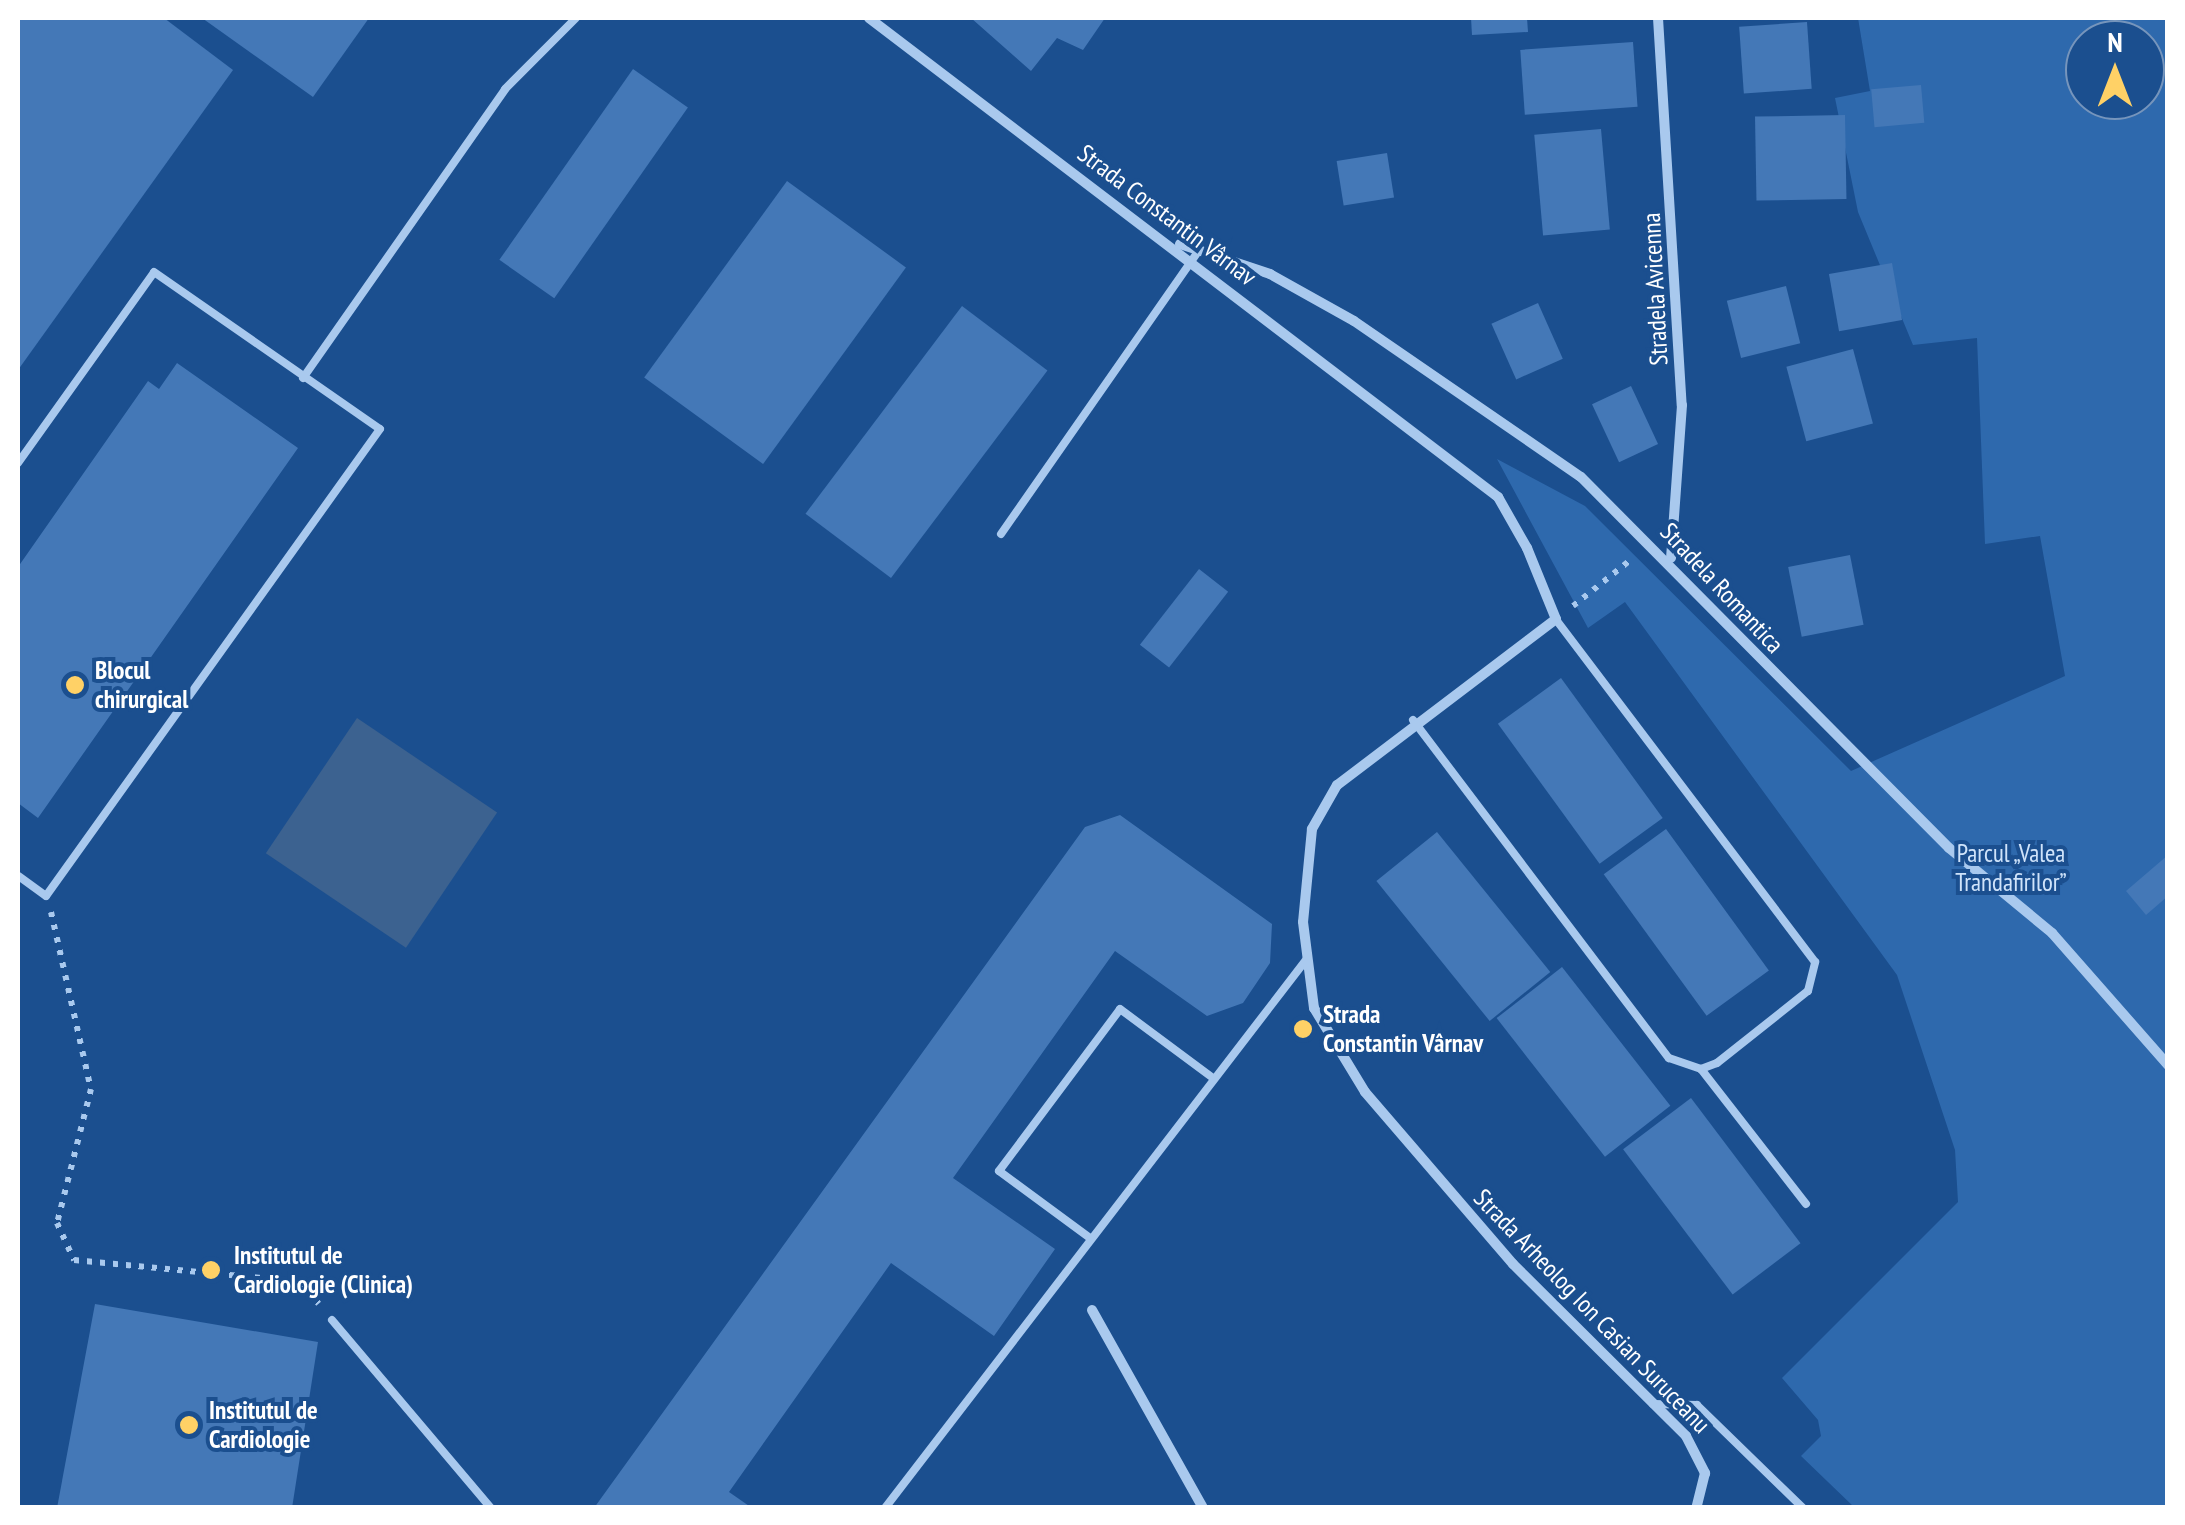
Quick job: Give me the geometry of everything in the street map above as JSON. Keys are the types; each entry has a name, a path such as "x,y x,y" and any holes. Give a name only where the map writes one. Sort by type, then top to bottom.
{"street":[{"name":"Stradela Avicenna","path":"1658,18 1682,405 1671,558"},
{"name":"Strada Constantin Vârnav","path":"876,19 1169,240"},
{"name":"Stradela Romantica","path":"1169,240 1196,254 1270,274 1354,321 1581,477 1671,558 1949,848 2052,932 2168,1065"},
{"name":"Strada Constantin Vârnav","path":"1196,254 1498,497 1556,620"},
{"path":"1306,960 1302,876 1312,829 1337,785 1413,720 1556,620"},
{"name":"Strada Arheolog Ion Casian Suruceanu","path":"1306,960 1314,1008 1328,1044 1377,1106 1513,1264 1698,1452 1705,1473 1696,1508"},
{"path":"1092,1310 1203,1508"}],"lane":[{"path":"304,378 504,89 576,18"},
{"path":"1001,534 1196,254"},
{"path":"18,462 154,272 380,429 46,896 18,876"},
{"path":"1556,620 1815,962 1808,991 1701,1068"},
{"path":"1413,720 1668,1058 1701,1068 1806,1204"},
{"path":"885,1508 1306,960"},
{"path":"1090,1238 999,1171 1120,1009 1213,1078"},
{"path":"332,1320 490,1508"},
{"path":"1653,1404 1697,1405 1802,1508"}],"path":[{"path":"1556,620 1653,542"},
{"path":"46,896 91,1088 57,1223 74,1260 300,1282 332,1320"}],"green space":[{"name":"Parcul „Valea Trandafirilor”","path":"1858,18 2167,18 2167,1507 1854,1507 1801,1456 1821,1436 1818,1420 1782,1378 1958,1202 1955,1150 1897,975 1625,602 1588,628 1497,459 1585,506 1851,771 2065,676 2040,536 1985,544 1977,338 1913,345 1858,212 1835,98 1870,91"}],"shaded area":[{"path":"357,718 497,813 406,948 266,853"}],"building":[{"path":"18,18 164,18 233,70 18,370"},
{"path":"202,18 369,18 313,97"},
{"path":"971,18 1105,18 1083,50 1057,38 1031,71"},
{"path":"1471,18 1527,18 1528,32 1472,35"},
{"path":"1807,22 1812,89 1744,94 1739,27"},
{"path":"1633,42 1638,107 1525,115 1520,50"},
{"path":"633,69 688,107 554,298 499,260"},
{"path":"1921,85 1924,123 1875,127 1871,89"},
{"path":"1845,115 1846,199 1756,201 1755,117"},
{"path":"1601,129 1610,230 1543,235 1534,135"},
{"path":"1387,153 1394,197 1344,205 1337,161"},
{"path":"787,181 906,267 763,464 644,378"},
{"path":"1892,263 1902,320 1839,331 1829,274"},
{"path":"1786,286 1800,343 1741,358 1727,301"},
{"path":"1538,303 1563,359 1516,379 1491,324"},
{"path":"962,306 1047,370 891,578 806,514"},
{"path":"1853,349 1873,423 1806,441 1786,367"},
{"name":"Blocul chirurgical","path":"177,363 298,448 38,818 18,803 18,567 148,381 159,389"},
{"path":"1631,386 1658,444 1619,462 1592,404"},
{"path":"1850,555 1864,625 1802,637 1788,567"},
{"path":"1199,569 1228,592 1169,667 1140,645"},
{"path":"1561,678 1663,818 1600,864 1498,724"},
{"path":"1120,815 1272,924 1270,963 1243,1003 1207,1016 1115,951 953,1178 1055,1249 994,1336 891,1263 729,1492 752,1508 594,1508 1085,827"},
{"path":"1666,829 1769,971 1707,1016 1604,874"},
{"path":"1437,832 1550,972 1490,1021 1376,881"},
{"path":"2168,855 2168,896 2146,915 2126,891"},
{"path":"1562,967 1670,1106 1605,1157 1497,1018"},
{"path":"1691,1098 1801,1243 1733,1295 1623,1149"},
{"name":"Institutul de Cardiologie","path":"95,1304 318,1342 292,1508 57,1508"}],"place":[{"name":"Blocul chirurgical","path":"75,685"},
{"name":"Strada Constantin Vârnav","path":"1303,1029"},
{"name":"Institutul de Cardiologie (Clinica)","path":"211,1270"},
{"name":"Institutul de Cardiologie","path":"189,1425"}]}
